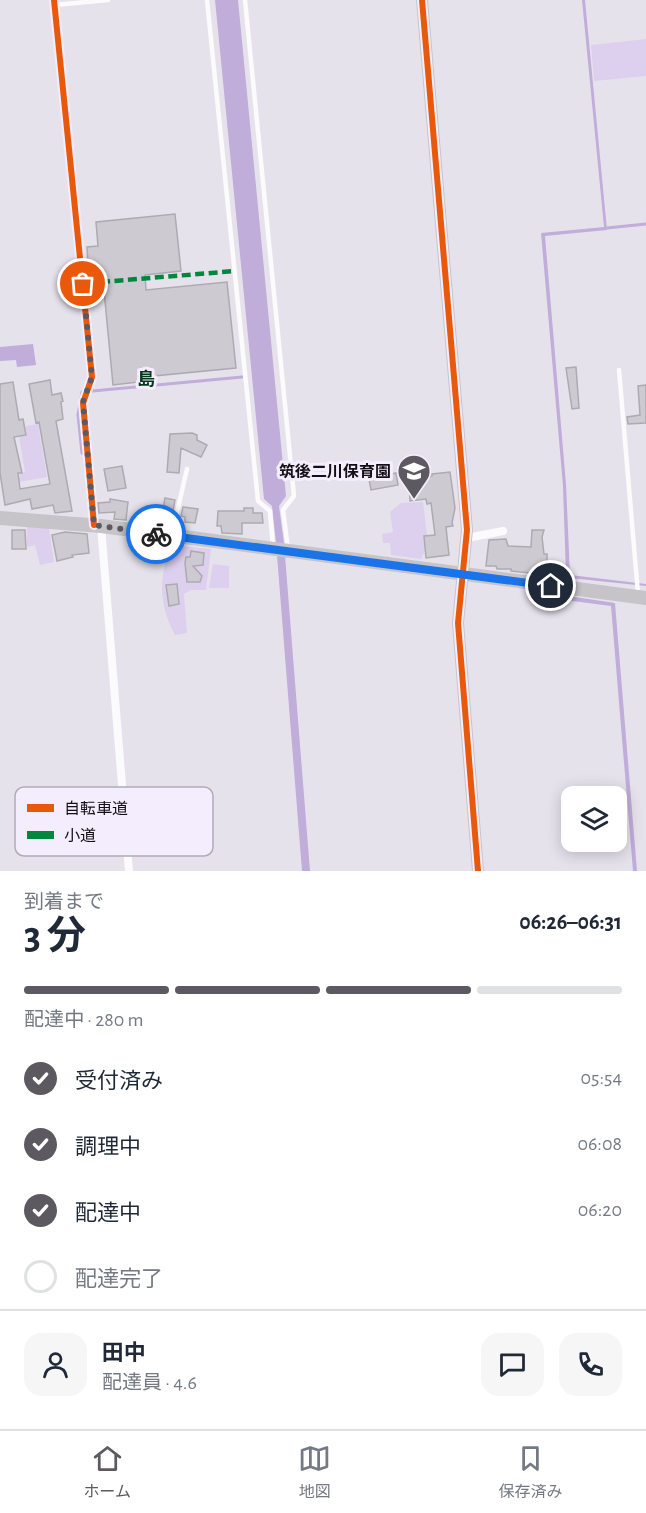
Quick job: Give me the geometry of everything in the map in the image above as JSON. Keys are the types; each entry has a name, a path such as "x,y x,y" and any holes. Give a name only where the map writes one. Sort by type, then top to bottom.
{"main road":[{"path":"0,518 98,526 464,575 641,595"}],"street":[{"path":"422,0 467,538 458,623 478,871"},
{"path":"54,3 92,377 83,402 98,526 121,787"},
{"path":"467,538 503,531"},
{"path":"128,856 129,871"}],"lane":[{"path":"54,3 108,0"},
{"path":"207,0 258,501 270,511 273,550"},
{"path":"245,0 294,496 283,510 288,552"},
{"path":"619,370 637,579 641,595"},
{"path":"172,536 187,469"}],"shaded area":[{"path":"215,0 238,0 286,496 279,506 284,543 310,871 302,871 276,543 272,506 264,499"},
{"path":"582,0 585,0 607,230 545,236 566,484 570,575 646,584 646,586 570,578 568,596 615,603 637,871 633,871 611,606 565,600 563,486 541,233 604,227"},
{"path":"646,39 646,76 594,81 591,45"},
{"path":"33,344 36,365 17,367 16,360 0,361 0,347"},
{"path":"38,424 47,477 19,482 20,474 25,472 19,437 27,435 26,426"},
{"path":"423,502 428,544 421,559 391,555 390,543 383,543 382,534 393,532 390,512 401,503"},
{"path":"27,526 49,528 54,562 40,565 35,545 27,547"},
{"path":"171,545 211,549 206,590 191,590 184,594 187,633 175,635 169,623 162,590 164,568"},
{"path":"213,564 229,566 229,588 209,588"}],"building":[{"path":"175,214 181,271 145,275 146,290 227,282 236,368 154,376 155,380 113,385 103,280 102,277 89,278 87,247 98,246 96,222"},
{"path":"576,367 579,408 572,409 566,368"},
{"path":"50,380 52,395 61,393 63,401 61,402 63,419 56,421 72,511 55,513 53,505 32,509 30,499 5,505 0,473 0,384 13,382 19,420 23,419 26,435 14,437 22,473 18,473 20,489 50,484 39,422 36,423 29,384"},
{"path":"646,385 646,423 628,424 627,417 640,415 638,386"},
{"path":"192,433 197,435 197,440 207,445 201,457 181,448 179,473 167,472 170,434"},
{"path":"122,466 126,488 108,491 104,469"},
{"path":"450,472 455,508 453,526 446,527 449,555 426,558 424,536 435,535 431,503 427,504 426,499 410,501 409,481 432,476 432,474"},
{"path":"396,473 398,485 371,490 369,479"},
{"path":"165,498 175,500 172,515 162,513"},
{"path":"110,499 128,502 126,520 114,519 115,512 99,513 98,503 110,502"},
{"path":"183,507 198,509 195,523 185,522 185,517 181,516"},
{"path":"244,508 253,508 253,513 262,513 263,523 242,523 242,534 222,533 221,526 217,526 218,511 244,511"},
{"path":"152,513 161,514 159,525 151,523"},
{"path":"12,530 25,530 26,549 12,549"},
{"path":"532,530 544,530 542,537 544,554 547,554 547,570 532,573 486,566 489,540 506,539 508,546 531,547"},
{"path":"65,532 87,534 89,553 72,555 73,557 57,561 52,535"},
{"path":"191,551 204,553 203,565 193,566 202,576 200,582 187,582 185,563"},
{"path":"177,584 179,604 169,606 166,585"}],"waterway":[{"path":"607,228 646,224"},
{"path":"82,453 78,415 82,392 242,377"}],"marked path":[{"path":"101,282 235,271"}],"cycle path":[{"path":"54,0 92,377 83,403 94,525"},
{"path":"422,0 467,530 458,623 478,871"}],"way so far":[{"path":"83,284 92,377 83,402 94,525 156,534"}],"place":[{"name":"筑後二川保育園","path":"414,500"}],"district":[{"name":"島","path":"146,379"}],"route":[{"path":"156,534 551,586"}]}
